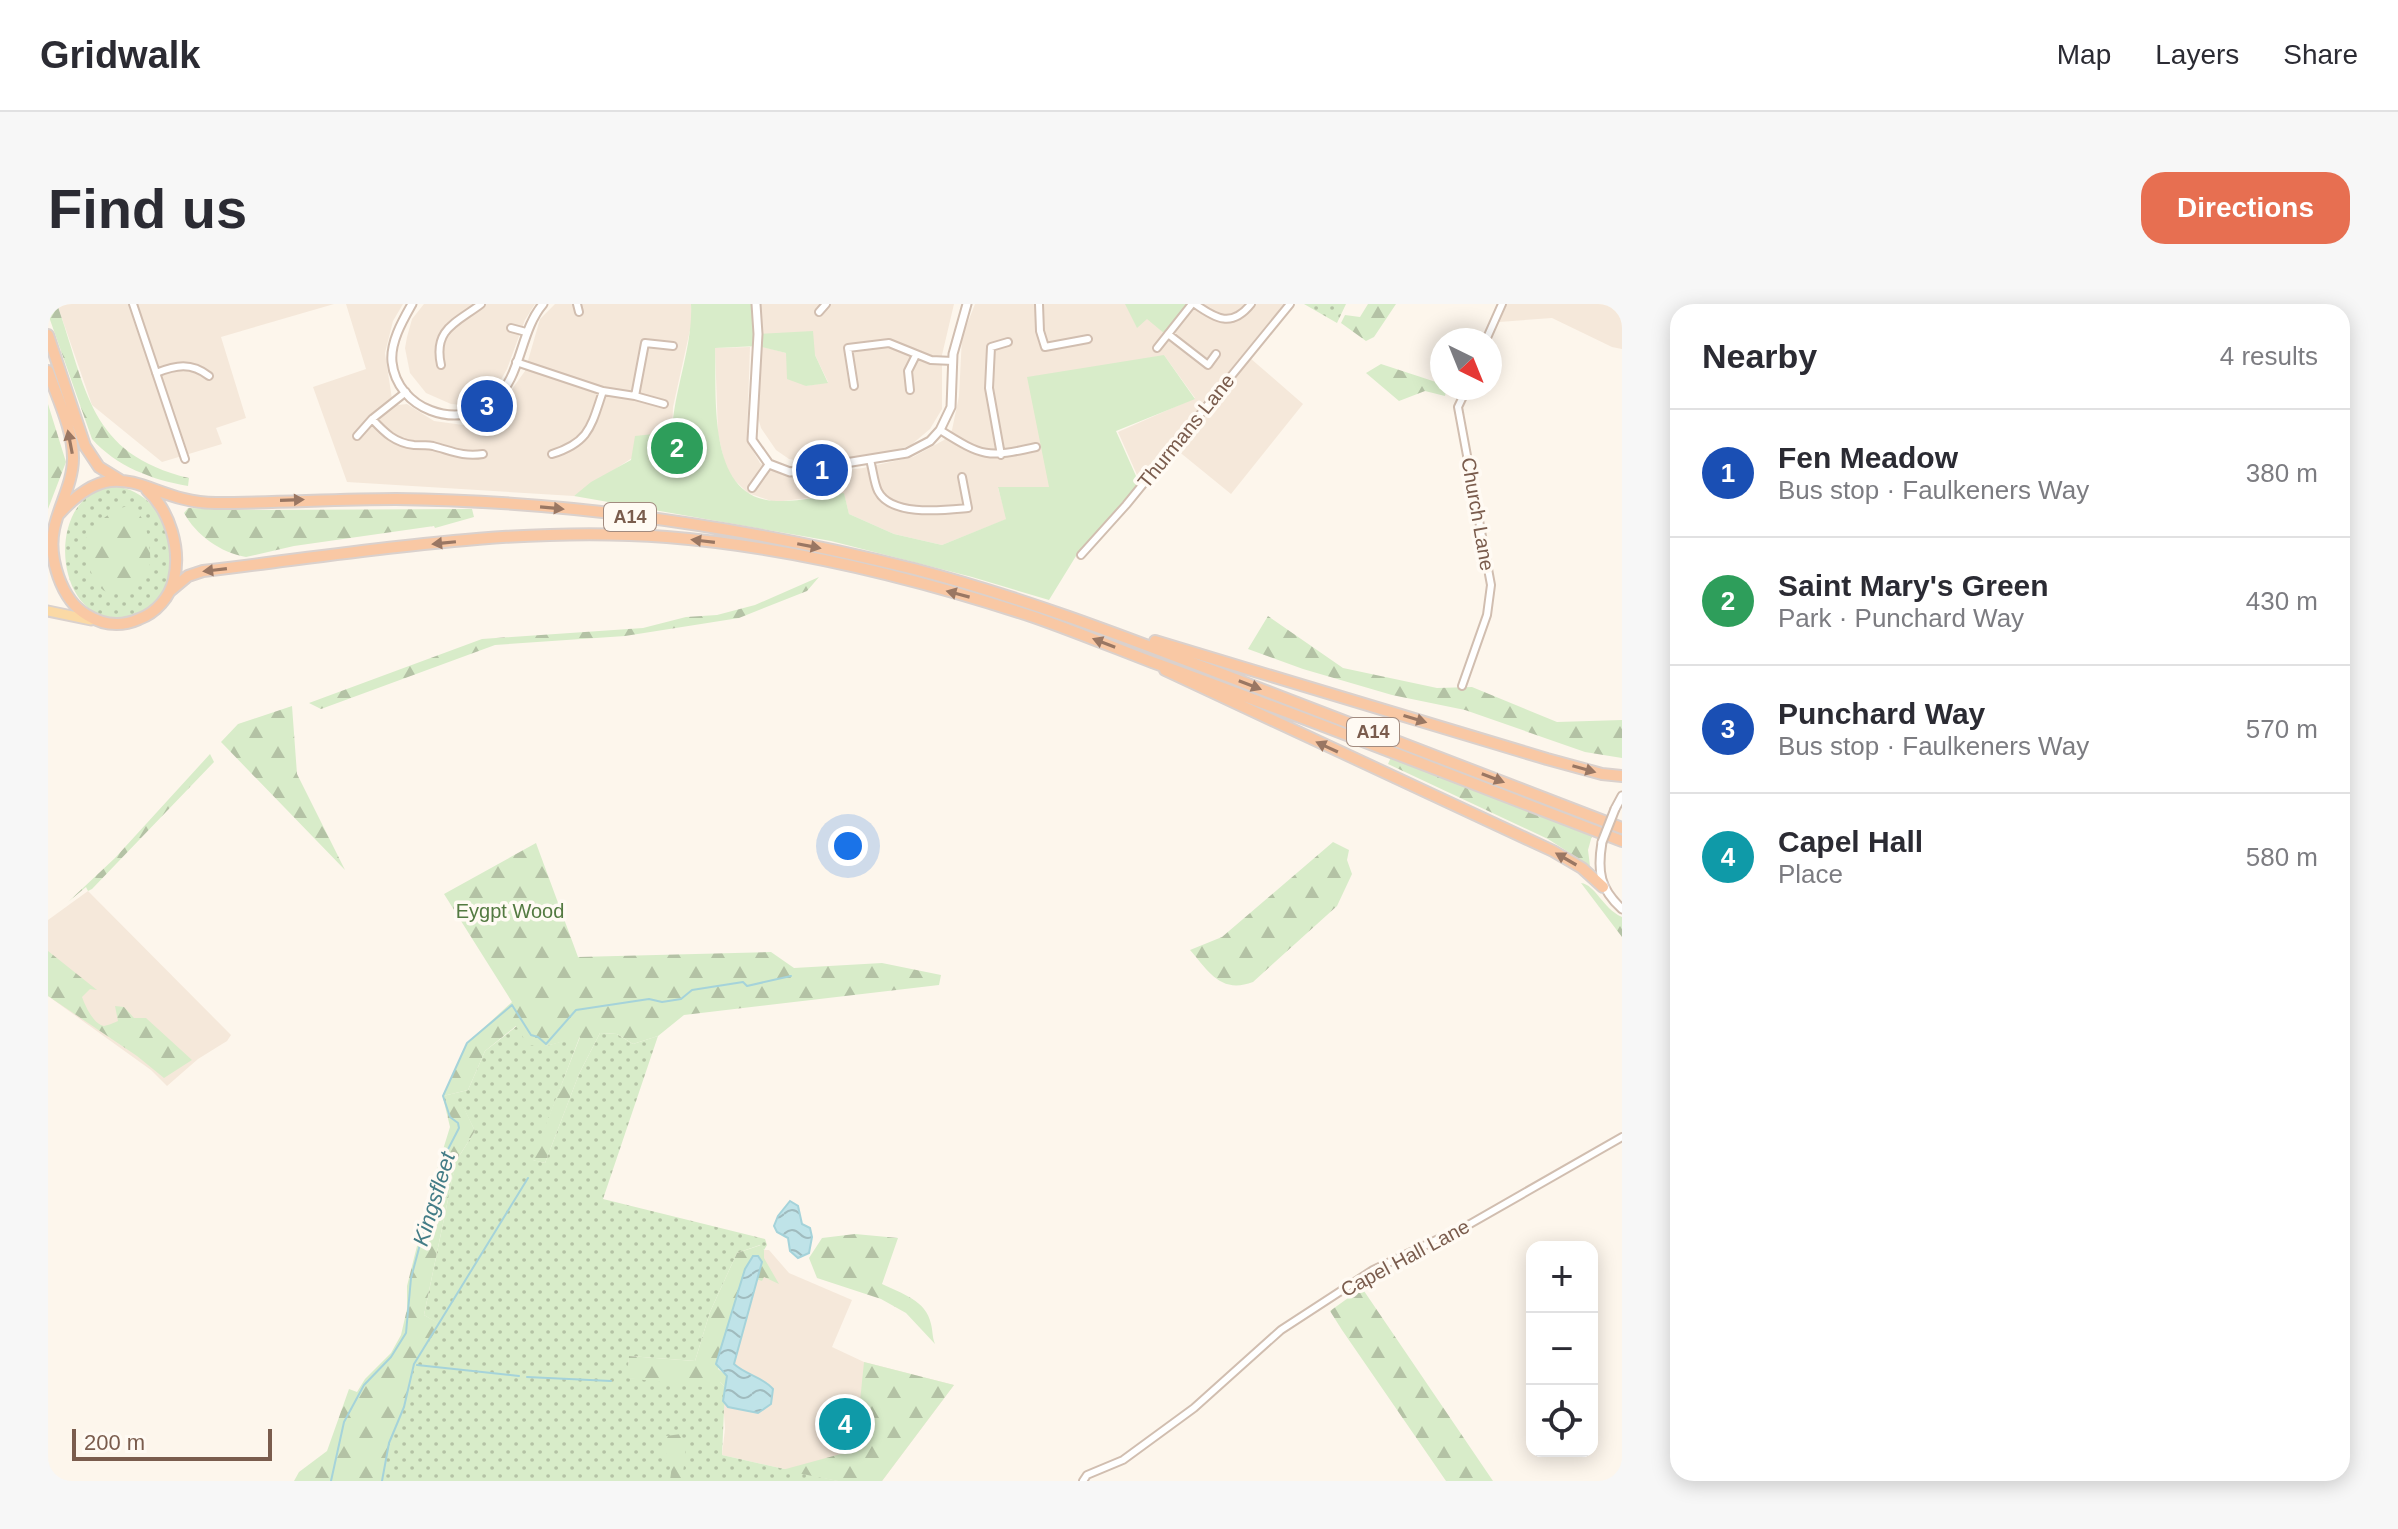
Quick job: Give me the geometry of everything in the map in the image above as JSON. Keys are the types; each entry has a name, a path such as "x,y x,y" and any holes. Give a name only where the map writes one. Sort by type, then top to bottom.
{"highway":[{"path":"48,335 85,446 99,467 120,480 143,486 159,501 170,524 175,564 170,591 155,610 136,621 123,624 98,622 83,613 67,596 59,577 53,531 72,470 72,447 48,371"},
{"path":"59,514 86,488 120,480"},
{"name":"A14","path":"143,486 202,503 412,500 578,510 668,522 844,553 952,579 1034,611 1056,625 1622,841"},
{"name":"A14","path":"170,591 188,576 203,571 505,537 619,535 706,541 799,556 1034,611 1063,614 1622,828"},
{"name":"A14","path":"1125,637 1150,640 1561,763 1622,776"},
{"name":"A14","path":"1153,662 1176,677 1553,851 1582,868 1603,887"}],"main road":[{"path":"48,569 54,550"},
{"path":"48,611 98,622"}],"street":[{"path":"133,304 185,459"},
{"path":"412,304 394,344 392,362 406,392 417,403 443,416 462,416 481,411 495,401 506,387 533,315 543,304"},
{"path":"441,365 438,347 444,333 481,304"},
{"path":"577,304 579,312"},
{"path":"756,304 758,334 752,440 769,464 780,470 802,472 919,448 940,430 951,407 956,336 967,304"},
{"path":"819,312 826,304"},
{"path":"1039,304 1040,331 1045,347 1088,339"},
{"path":"1157,348 1194,304 1209,315 1223,319 1234,317 1251,304"},
{"name":"Thurmans Lane","path":"1081,555 1290,304"},
{"path":"1491,328 1502,304"},
{"path":"511,328 526,332"},
{"path":"1168,334 1208,365 1216,354"},
{"path":"1001,455 989,388 991,347 1008,342"},
{"path":"635,396 645,343 673,346"},
{"path":"854,386 848,348 889,343 931,360 953,361"},
{"path":"910,390 908,371 916,355"},
{"path":"516,362 603,391 664,404"},
{"path":"156,373 175,366 191,366 198,367 209,376"},
{"path":"552,454 580,442 589,432 603,391"},
{"path":"357,436 372,419 406,392"},
{"name":"Church Lane","path":"1461,400 1458,407 1491,585 1487,615 1462,686"},
{"path":"372,419 401,443 430,445 468,457 483,454"},
{"path":"940,430 980,453 1001,455 1036,447"},
{"path":"870,460 878,492 884,499 902,508 935,511 968,508 962,477"},
{"path":"752,488 769,464"},
{"path":"1622,796 1602,842 1599,859 1603,887 1622,909"},
{"name":"Capel Hall Lane","path":"1083,1480 1123,1460 1194,1408 1281,1330 1373,1270 1470,1224 1622,1137"}],"shaded area":[{"path":"57,304 334,304 221,337 246,418 216,428 222,444 162,462 92,405"},
{"path":"346,304 403,304 393,321 385,353 392,399 398,405 407,404 434,421 463,425 478,421 505,399 525,371 540,319 555,304 691,304 692,321 673,407 672,432 574,496 347,482 313,387 366,369"},
{"path":"424,304 535,304 525,320 499,383 478,399 462,405 451,404 426,393 410,373 405,348 407,337 412,319"},
{"path":"760,304 954,304 942,355 942,409 930,429 911,445 891,452 819,464 789,459 776,450 761,428 757,414 760,346 786,353 806,386 828,382 815,355 760,334"},
{"path":"975,304 1284,304 1141,484 1118,432 1195,398 1164,355 1049,487 998,488 1007,519 942,545 894,534 849,514 844,494 774,502 748,493 727,473 718,434 715,348 750,347 747,435 760,463 792,477 863,468 913,457 944,440 952,430 959,396 962,337"},
{"path":"1507,304 1622,304 1622,349 1552,318 1499,322"},
{"path":"1250,358 1303,404 1231,494 1177,450"},
{"path":"88,891 231,1035 167,1086 151,1070 48,996 48,920"},
{"path":"764,1250 769,1250 789,1273 852,1300 832,1347 864,1362 954,1385 882,1481 838,1481 722,1455 725,1429 723,1401 728,1407 758,1413 768,1383 745,1373 734,1364"}],"green space":[{"path":"48,304 57,304 85,390 96,414 111,435 130,453 156,467 189,478 188,486 161,480 123,464 92,439 48,314"},
{"path":"691,304 756,304 759,334 813,331 815,355 828,383 806,386 787,379 786,353 758,346 715,348 720,442 727,465 738,483 754,496 777,501 844,493 849,514 894,534 942,545 1006,519 998,487 1049,487 1027,377 1164,355 1195,399 1116,431 1140,485 1076,556 1049,600 831,541 574,496 591,482 631,460 635,436 672,432 689,336"},
{"path":"1125,304 1188,304 1165,334 1147,319 1137,328"},
{"path":"1304,304 1346,304 1337,323"},
{"path":"1368,304 1396,304 1374,337 1366,341 1341,323 1345,315 1360,317"},
{"path":"1381,364 1430,380 1430,392 1425,391 1399,401 1366,373"},
{"path":"48,404 66,462 48,509"},
{"path":"119,487 142,496 158,513 168,535 170,559 167,582 156,601 139,614 114,618 92,611 77,595 68,573 65,549 69,525 79,505 96,491"},
{"path":"130,506 146,527 150,564 146,573 134,584 120,593 110,593 102,589 91,572 86,539 105,517"},
{"path":"188,508 472,509 474,517 435,528 294,546 246,557 227,552 202,536 184,513"},
{"path":"819,577 807,591 739,618 625,636 495,645 321,709 309,703 482,639 643,628 686,617 717,615 755,605"},
{"path":"1268,616 1343,668 1437,688 1472,687 1557,722 1622,720 1622,758 1585,752 1465,710 1392,695 1248,649"},
{"path":"292,706 297,774 345,870 221,742 238,724"},
{"path":"210,754 214,762 92,889 88,891 86,887 68,902 115,858"},
{"path":"1392,755 1593,832 1588,850 1590,866 1548,839 1388,764"},
{"path":"1333,842 1349,850 1347,860 1352,874 1337,906 1253,982 1232,985 1210,973 1190,950 1222,937"},
{"name":"Eygpt Wood","path":"536,843 578,957 771,952 794,968 882,963 941,975 939,985 684,1015 658,1036 633,1044 617,1034 600,1033 579,1074 545,1163 532,1160 580,1037 546,1046 528,1045 516,1026 485,1051 468,1090 443,1096 467,1043 512,1002 444,894"},
{"path":"1581,883 1591,888 1622,917 1622,937"},
{"path":"48,951 97,990 90,989 82,997 96,1022 104,1026 118,1021 115,1006 124,1007 134,1018 146,1018 192,1060 164,1078 48,996"},
{"path":"517,1026 546,1046 580,1036 533,1160 545,1163 579,1074 600,1033 617,1034 633,1044 658,1036 603,1199 765,1239 767,1245 764,1250 760,1245 737,1253 710,1312 695,1361 629,1356 628,1378 720,1382 725,1387 722,1455 838,1481 382,1481 389,1443 404,1407 414,1364 439,1324 424,1315 456,1161 475,1131 463,1107 445,1106 443,1096 468,1090 485,1051"},
{"path":"445,1106 463,1106 475,1131 456,1161 424,1315 440,1324 414,1365 404,1407 389,1443 382,1481 294,1481 299,1472 327,1451 349,1389 357,1392 365,1379 391,1353 401,1335 407,1309 407,1286 450,1127"},
{"path":"855,1234 898,1238 882,1284 919,1303 928,1316 935,1344 906,1313 881,1299 817,1278 809,1258 822,1238"},
{"path":"761,1245 764,1258 779,1284 764,1277 762,1281 756,1279 761,1266 718,1369 727,1376 725,1387 720,1382 711,1388 627,1378 629,1356 695,1361 710,1312 737,1253"},
{"path":"1362,1288 1493,1481 1446,1481 1342,1330 1330,1311"},
{"path":"864,1362 954,1385 882,1481 838,1481 782,1470 848,1452 857,1443 862,1419 859,1411"},
{"path":"681,1434 686,1448 682,1481 670,1481 673,1457 663,1455 666,1436"}],"water":[{"path":"790,1201 798,1206 802,1224 810,1228 812,1237 809,1253 798,1258 790,1251 788,1238 777,1232 774,1226"},
{"path":"753,1256 758,1256 762,1262 734,1364 773,1389 771,1404 758,1413 728,1407 723,1401 727,1376 716,1364 745,1269"}],"waterway":[{"name":"Kingsfleet","path":"331,1481 344,1422 364,1385 391,1357 406,1333 411,1278 443,1159 459,1128 450,1117 443,1096 467,1043 512,1005 531,1035 546,1044 576,1010 649,999 662,1002 681,999 692,990 743,982 747,986 791,976"},
{"path":"382,1481 389,1443 404,1407 414,1364 528,1178"},
{"path":"417,1365 519,1376"},
{"path":"527,1377 611,1381"}],"place":[{"name":"Punchard Way","path":"487,406"},
{"name":"Saint Mary's Green","path":"677,448"},
{"name":"Fen Meadow","path":"822,470"},
{"name":"Capel Hall","path":"845,1424"}]}
